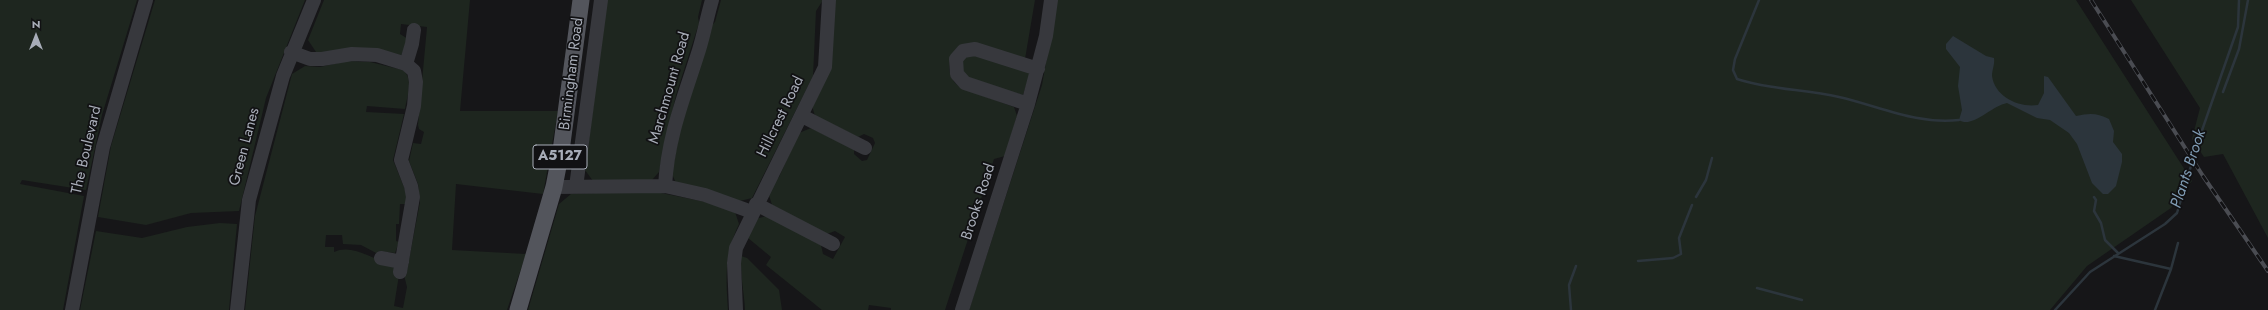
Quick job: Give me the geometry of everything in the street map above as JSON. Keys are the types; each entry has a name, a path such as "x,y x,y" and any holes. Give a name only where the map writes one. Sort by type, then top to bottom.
{"main road":[{"name":"Birmingham Road","path":"518,310 554,187 561,151 581,0"}],"street":[{"name":"The Boulevard","path":"72,310 103,148 146,0"},
{"name":"Green Lanes","path":"237,310 249,200 268,124 291,52 314,0"},
{"name":"Birmingham Road","path":"576,187 601,0"},
{"name":"Marchmount Road","path":"665,186 670,145 682,98 699,50 712,0"},
{"name":"Hillcrest Road","path":"736,310 734,263 738,242 802,116 825,67 829,0"},
{"name":"Brooks Road","path":"962,310 1028,104 1046,36 1051,0"},
{"path":"406,64 412,44 414,30"},
{"path":"1028,104 965,83 957,74 956,59 963,51 975,49 1038,69"},
{"path":"291,52 310,59 322,59 339,55 365,54 406,64 414,71 416,77 414,106 401,160 411,186 413,197 401,267 381,258"},
{"path":"802,116 865,148"},
{"path":"554,187 665,186 754,208 833,244"}],"shaded area":[{"path":"0,0 137,0 102,115 86,190 22,180 20,184 84,196 63,310 0,310"},
{"path":"155,0 305,0 266,98 239,211 191,213 146,225 98,217 111,146"},
{"path":"324,0 470,0 460,111 558,111 543,194 456,184 452,250 526,254 507,310 245,310 255,216 292,74 305,66 320,67 347,61 370,62 403,70 408,78 409,88 405,109 367,106 366,112 404,114 393,160 406,192 406,204 400,204 399,224 396,224 396,241 399,242 395,253 379,251 378,254 361,245 343,244 342,235 326,235 325,247 334,247 334,252 341,250 355,251 391,264 399,275 394,306 403,308 407,287 404,275 406,276 420,202 418,184 409,161 413,143 421,144 424,132 419,129 418,125 427,27 401,24 400,34 408,39 401,56 318,55 308,40"},
{"path":"607,0 702,0 698,17 699,23 676,95 659,172 652,180 593,181 585,170"},
{"path":"721,0 823,0 816,11 813,76 752,198 740,201 676,183 672,174 680,128 711,26 715,22"},
{"path":"835,0 1035,0 1025,59 977,44 950,61 949,69 951,76 961,88 1014,107 1017,116 1005,156 994,159 945,310 891,310 891,308 869,305 868,310 822,310 766,265 771,257 748,238 755,219 767,216 821,245 823,254 833,259 845,237 835,231 827,234 772,205 768,192 775,180 779,177 799,133 811,128 854,149 854,154 862,161 867,160 875,143 873,138 864,134 858,137 815,116 812,106 831,64"},
{"path":"1057,0 2076,0 2192,181 2171,208 2087,266 2050,310 969,310 1042,85"},
{"path":"2131,0 2268,0 2268,238 2223,154 2204,157 2192,139 2200,108"},
{"path":"1953,36 1986,56 1994,58 1992,76 1994,83 1998,90 2009,100 2023,105 2038,105 2044,93 2044,76 2048,77 2076,116 2093,114 2109,119 2114,131 2113,142 2122,154 2122,162 2116,186 2108,194 2103,194 2092,183 2077,144 2069,133 2050,120 2037,118 2007,103 1970,122 1959,120 1962,110 1958,86 1960,67 1946,49 1946,44"},
{"path":"970,53 1022,68 1030,74 1023,95 965,79 960,61"},
{"path":"618,192 661,193 706,202 735,212 739,224 728,256 728,310 528,310 559,204 571,194"},
{"path":"220,223 237,224 229,310 80,310 96,231 142,238 187,227"},
{"path":"741,256 747,258 779,290 782,310 745,310"}],"waterway":[{"path":"1759,0 1735,59 1733,70 1737,79 1749,83 1839,97 1898,114 1928,120 1959,120"},
{"name":"Plants Brook","path":"2055,310 2090,272 2165,224 2177,213 2199,139 2238,27 2239,0"},
{"path":"2223,92 2239,49 2248,0"},
{"path":"1696,197 1706,180 1712,158"},
{"path":"2094,197 2096,200 2094,211 2101,223 2105,240 2118,253"},
{"path":"1638,261 1673,258 1681,254 1679,238 1692,205"},
{"path":"2155,310 2171,269 2178,243"},
{"path":"2114,256 2171,269"},
{"path":"1571,310 1569,285 1576,266"},
{"path":"1757,288 1802,300"}],"railway":[{"path":"2091,0 2203,176 2268,271"}]}
